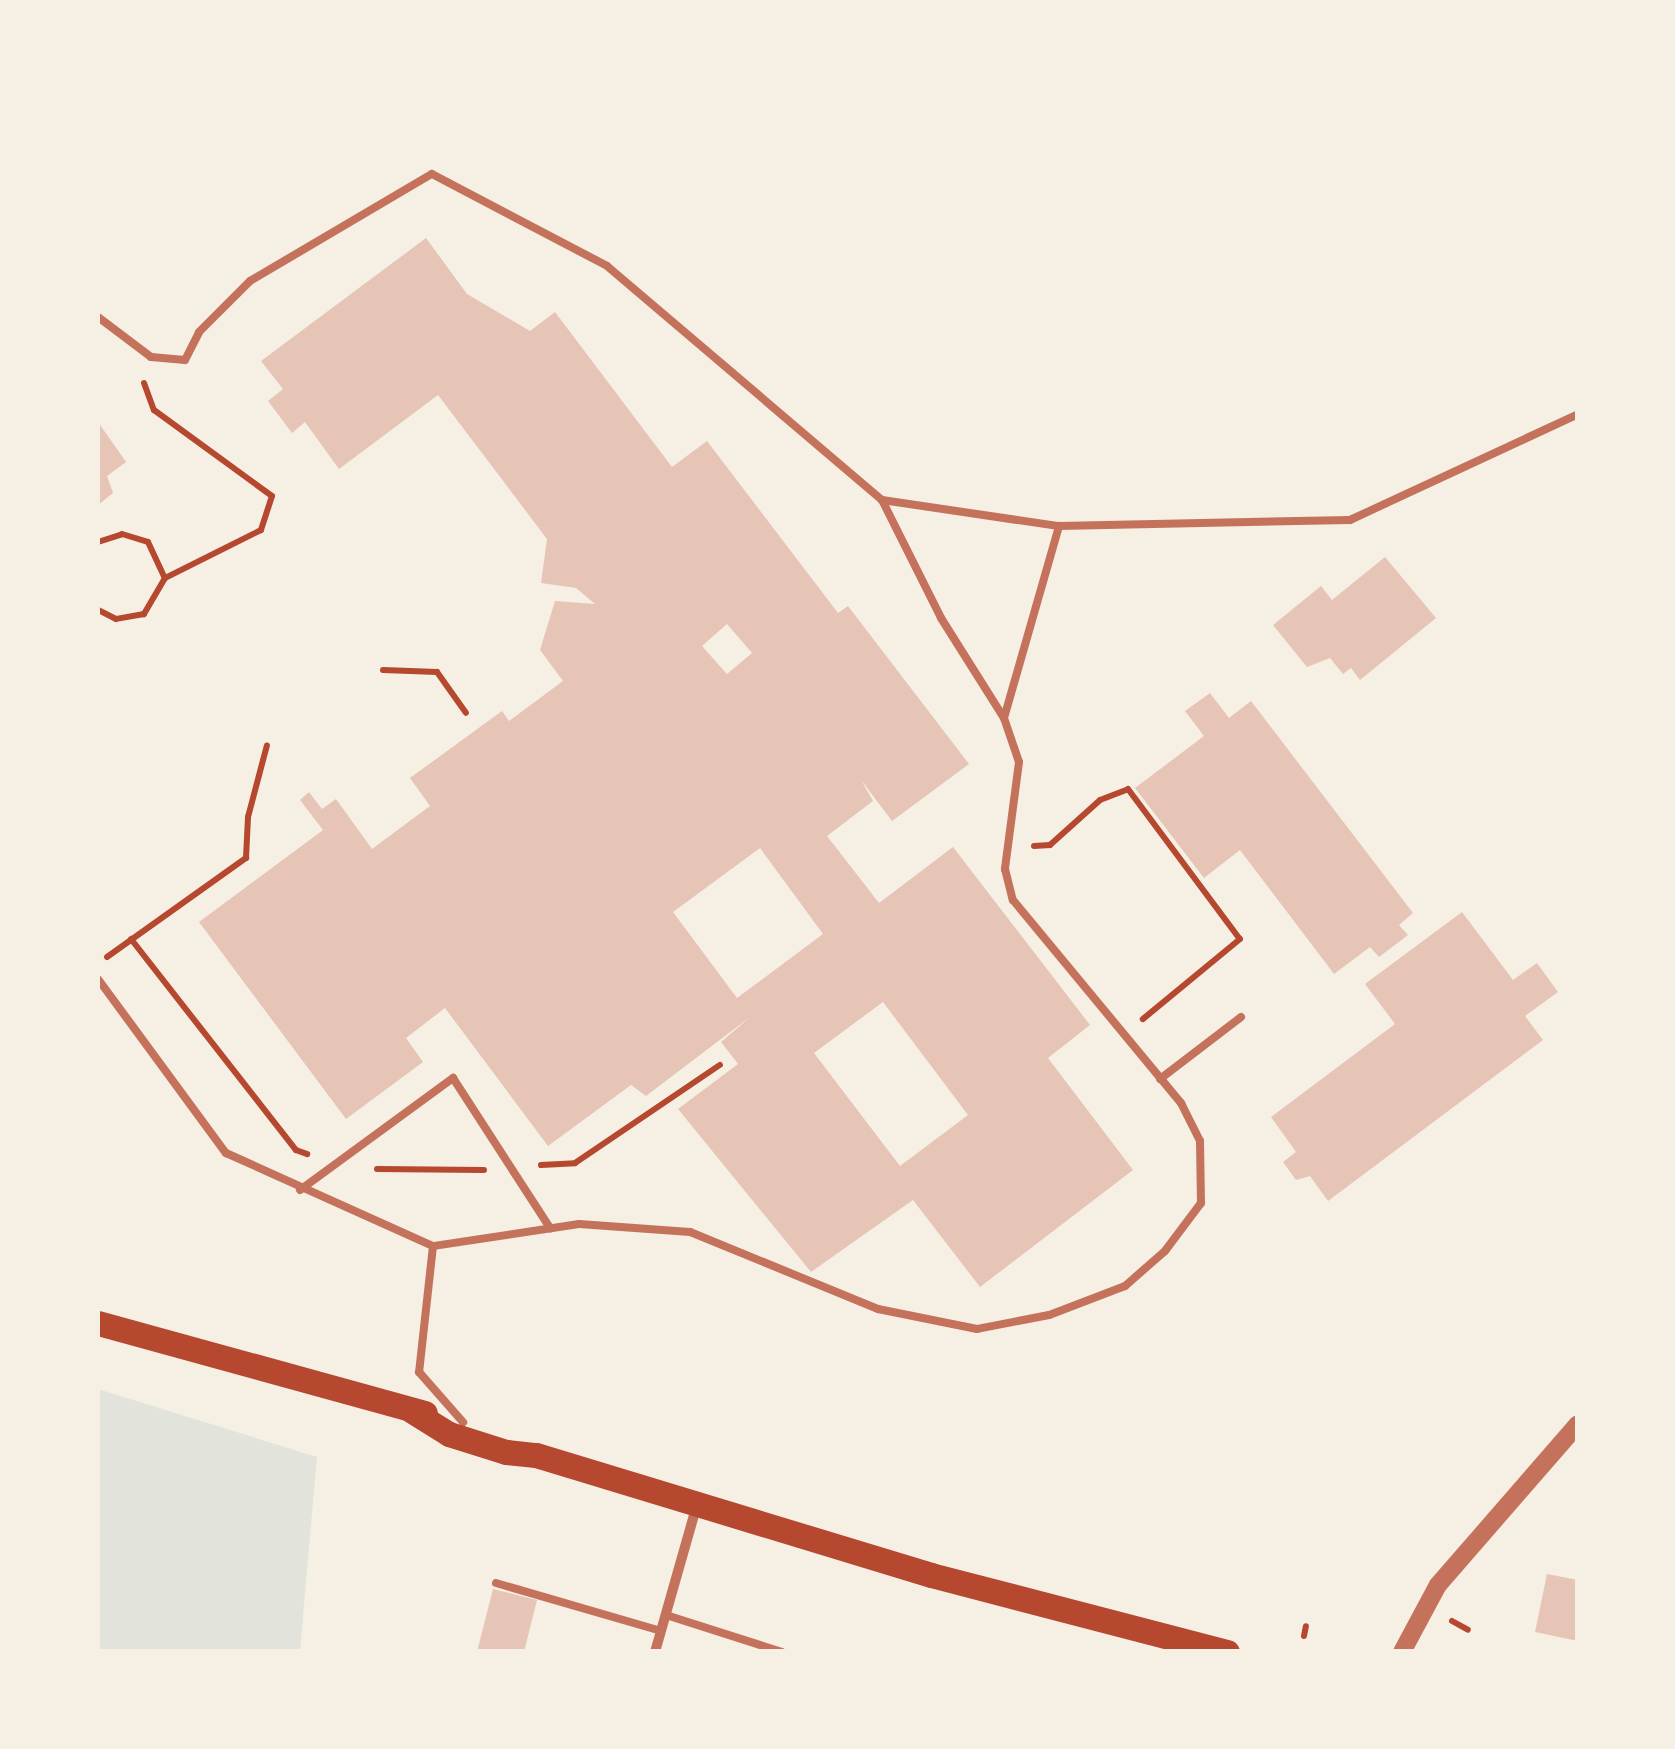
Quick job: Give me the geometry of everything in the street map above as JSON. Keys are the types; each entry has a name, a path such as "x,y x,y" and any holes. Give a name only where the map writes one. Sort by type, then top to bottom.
{"main road":[{"path":"98,1323 463,1422 510,1437 536,1455"},
{"path":"412,1411 449,1434 536,1455 697,1505 1227,1652"}],"street":[{"path":"1402,1652 1438,1585 1578,1424"},
{"path":"655,1652 697,1505"}],"lane":[{"path":"98,317 151,357 185,360 199,332 250,282 432,174 607,266 882,500 941,618 1004,718 1019,762 1005,869 1013,900 1160,1079 1200,1142 1201,1203 1166,1251 1124,1286 1049,1315 977,1329 878,1309 690,1232 622,1223 550,1228 433,1246 300,1190 226,1153 98,979"},
{"path":"882,500 1060,526 1350,520 1578,414"},
{"path":"1004,718 1060,526"},
{"path":"1160,1079 1241,1017"},
{"path":"300,1190 453,1078 550,1228"},
{"path":"433,1246 419,1372 463,1422"},
{"path":"496,1583 661,1630"},
{"path":"666,1615 782,1652"}],"path":[{"path":"98,610 116,619 144,614 155,605 166,578 262,530 272,496 154,410 130,341"},
{"path":"98,542 122,534 148,542 166,578"},
{"path":"383,670 437,672 466,713"},
{"path":"98,963 246,858 248,817 268,745"},
{"path":"1008,847 1050,845 1100,800 1128,788 1240,939 1123,1036"},
{"path":"1459,1624 1468,1630"},
{"path":"1304,1636 1306,1626"}],"shaded area":[{"path":"98,1389 317,1457 300,1651 98,1651"}],"building":[{"path":"426,238 467,294 530,331 555,312 672,467 707,441 838,613 848,606 969,764 892,821 861,780 873,801 827,836 879,903 953,847 1090,1025 1048,1058 1133,1170 980,1287 913,1200 811,1272 678,1109 738,1064 721,1042 750,1017 646,1096 631,1085 548,1146 445,1008 406,1038 423,1062 346,1119 199,922 323,830 300,800 309,792 322,809 336,799 372,849 430,806 410,778 502,711 509,721 563,681 540,650 555,601 595,604 576,588 541,583 547,539 438,395 339,469 305,422 292,433 268,401 283,389 261,361","holes":["727,624 752,653 727,674 702,646","760,848 823,934 737,998 673,912","883,1002 968,1115 900,1166 814,1053"]},
{"path":"98,422 126,462 107,476 113,493 98,505"},
{"path":"1385,557 1436,618 1360,680 1351,668 1343,674 1330,658 1307,667 1273,625 1321,586 1332,600"},
{"path":"1210,693 1229,718 1251,701 1413,913 1399,925 1408,935 1379,957 1370,947 1334,974 1240,850 1204,878 1135,788 1204,736 1185,711"},
{"path":"1462,912 1513,980 1537,963 1558,992 1525,1016 1543,1040 1328,1201 1310,1176 1296,1180 1283,1162 1296,1152 1271,1117 1395,1024 1365,984"},
{"path":"1547,1574 1578,1580 1578,1641 1535,1632"},
{"path":"493,1589 537,1600 524,1652 477,1652"}]}
